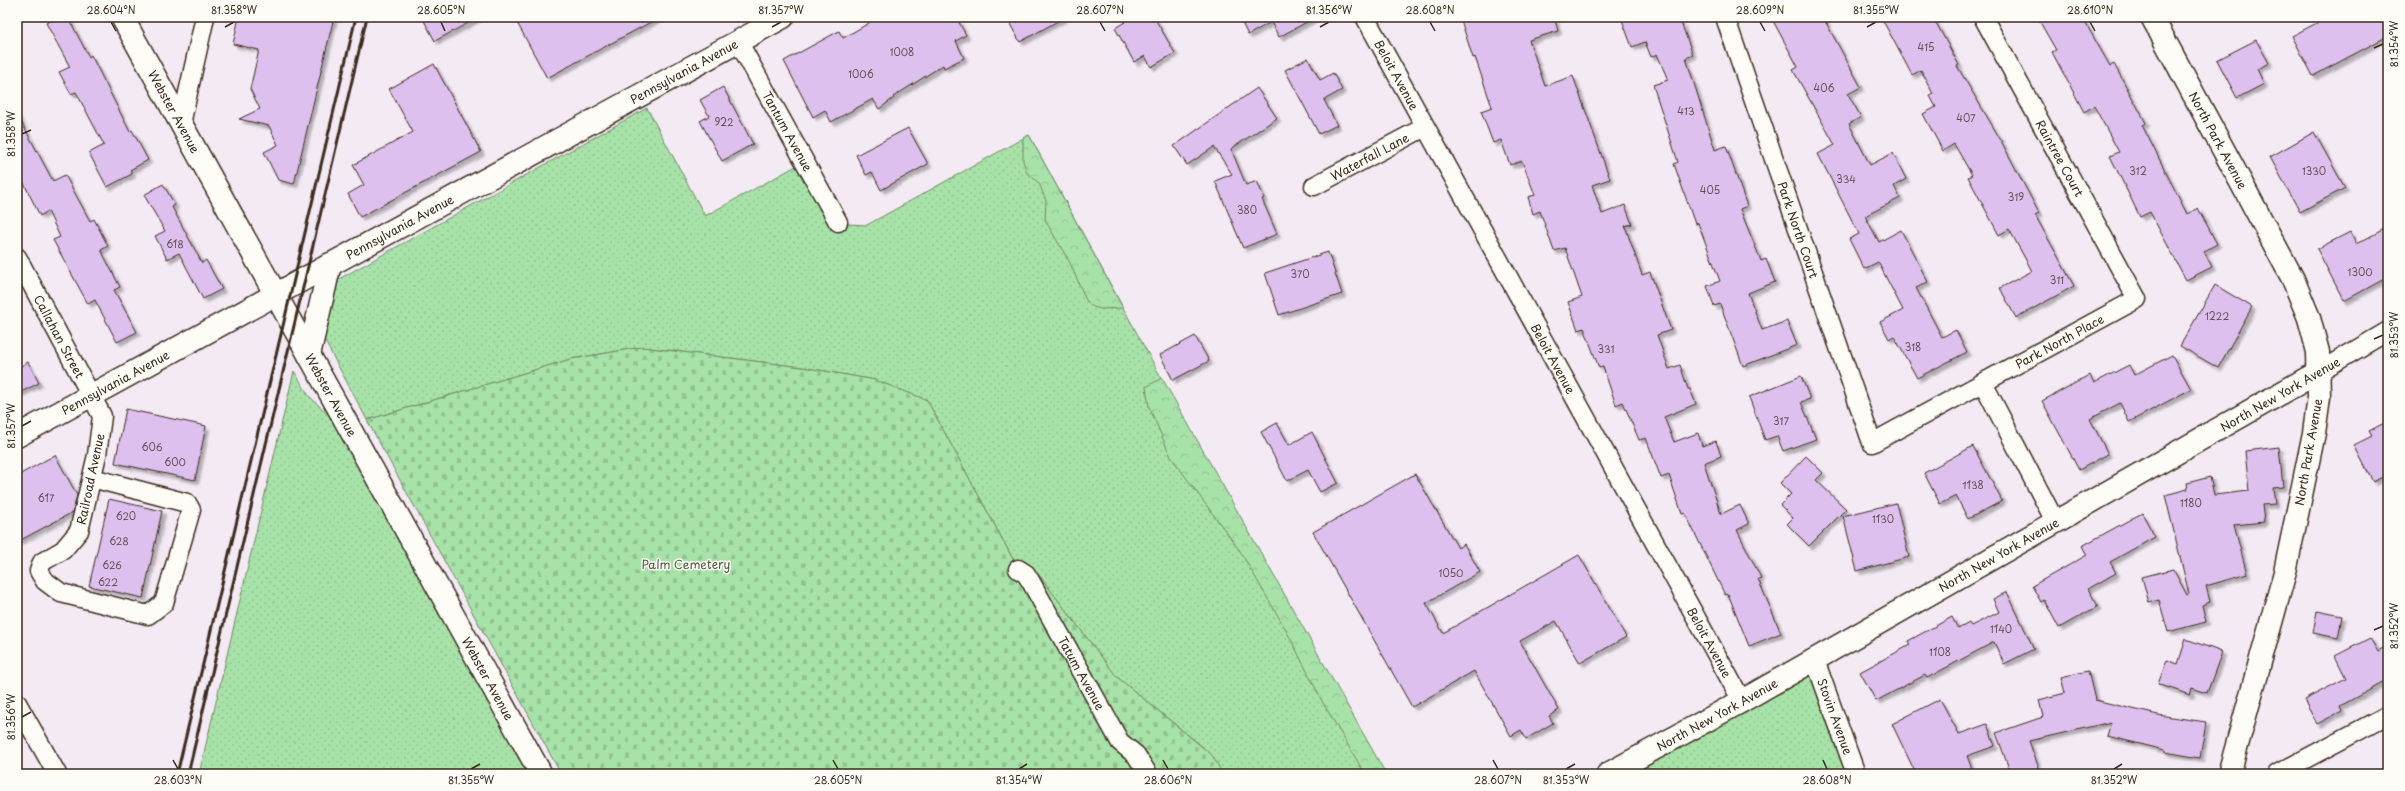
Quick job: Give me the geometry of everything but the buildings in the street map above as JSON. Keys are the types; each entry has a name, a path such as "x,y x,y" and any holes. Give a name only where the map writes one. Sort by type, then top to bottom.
{"street":[{"name":"Webster Avenue","path":"122,17 540,774"},
{"path":"181,124 205,17"},
{"name":"Pennsylvania Avenue","path":"17,436 783,17"},
{"name":"Beloit Avenue","path":"1365,17 1742,701"},
{"name":"Park North Court","path":"1725,17 1872,443"},
{"name":"Raintree Court","path":"1983,17 2137,299"},
{"name":"North Park Avenue","path":"2154,18 2293,278 2309,318 2318,352 2320,371 2314,434 2286,566 2229,774"},
{"name":"Tantum Avenue","path":"738,41 838,222"},
{"name":"Waterfall Lane","path":"1314,186 1426,127"},
{"name":"Callahan Street","path":"17,257 91,395"},
{"path":"309,355 330,264"},
{"name":"Park North Place","path":"1872,443 2137,299"},
{"name":"North New York Avenue","path":"1608,774 1815,660 2388,332"},
{"path":"1983,383 2056,523"},
{"name":"Railroad Avenue","path":"91,395 102,416 92,478 79,531 63,550 42,562 40,572 45,581 61,592 148,615 164,603 191,510 187,502 92,478"},
{"name":"Tatum Avenue","path":"1018,569 1032,582 1120,742 1136,755 1148,774"},
{"name":"Stovin Avenue","path":"1815,660 1856,774"},
{"path":"17,703 57,774"},
{"path":"2277,774 2388,715"}],"green space":[{"path":"647,108 705,216 798,165 834,231 847,224 867,225 1029,135 1377,774 1210,774 1204,748 1117,677 1038,574 1014,561 927,400 875,380 802,367 642,347 571,359 367,420 320,332 330,284"},
{"path":"1029,135 1123,308 1101,309 1093,307 1086,300 1070,263 1045,220 1046,201 1039,183 1027,173 1023,161 1023,138"},
{"name":"Palm Cemetery","path":"642,347 802,367 875,380 927,400 1014,561 1038,574 1117,677 1212,755 1223,774 561,774 367,420 571,359"},
{"path":"294,371 309,396 335,421 529,774 199,774"},
{"path":"1162,378 1386,774 1365,774 1323,703 1285,628 1240,551 1171,457 1149,407 1146,387"},
{"path":"1815,672 1851,774 1624,774"}],"railway":[{"path":"177,774 356,17"},
{"path":"188,774 367,17"}]}
